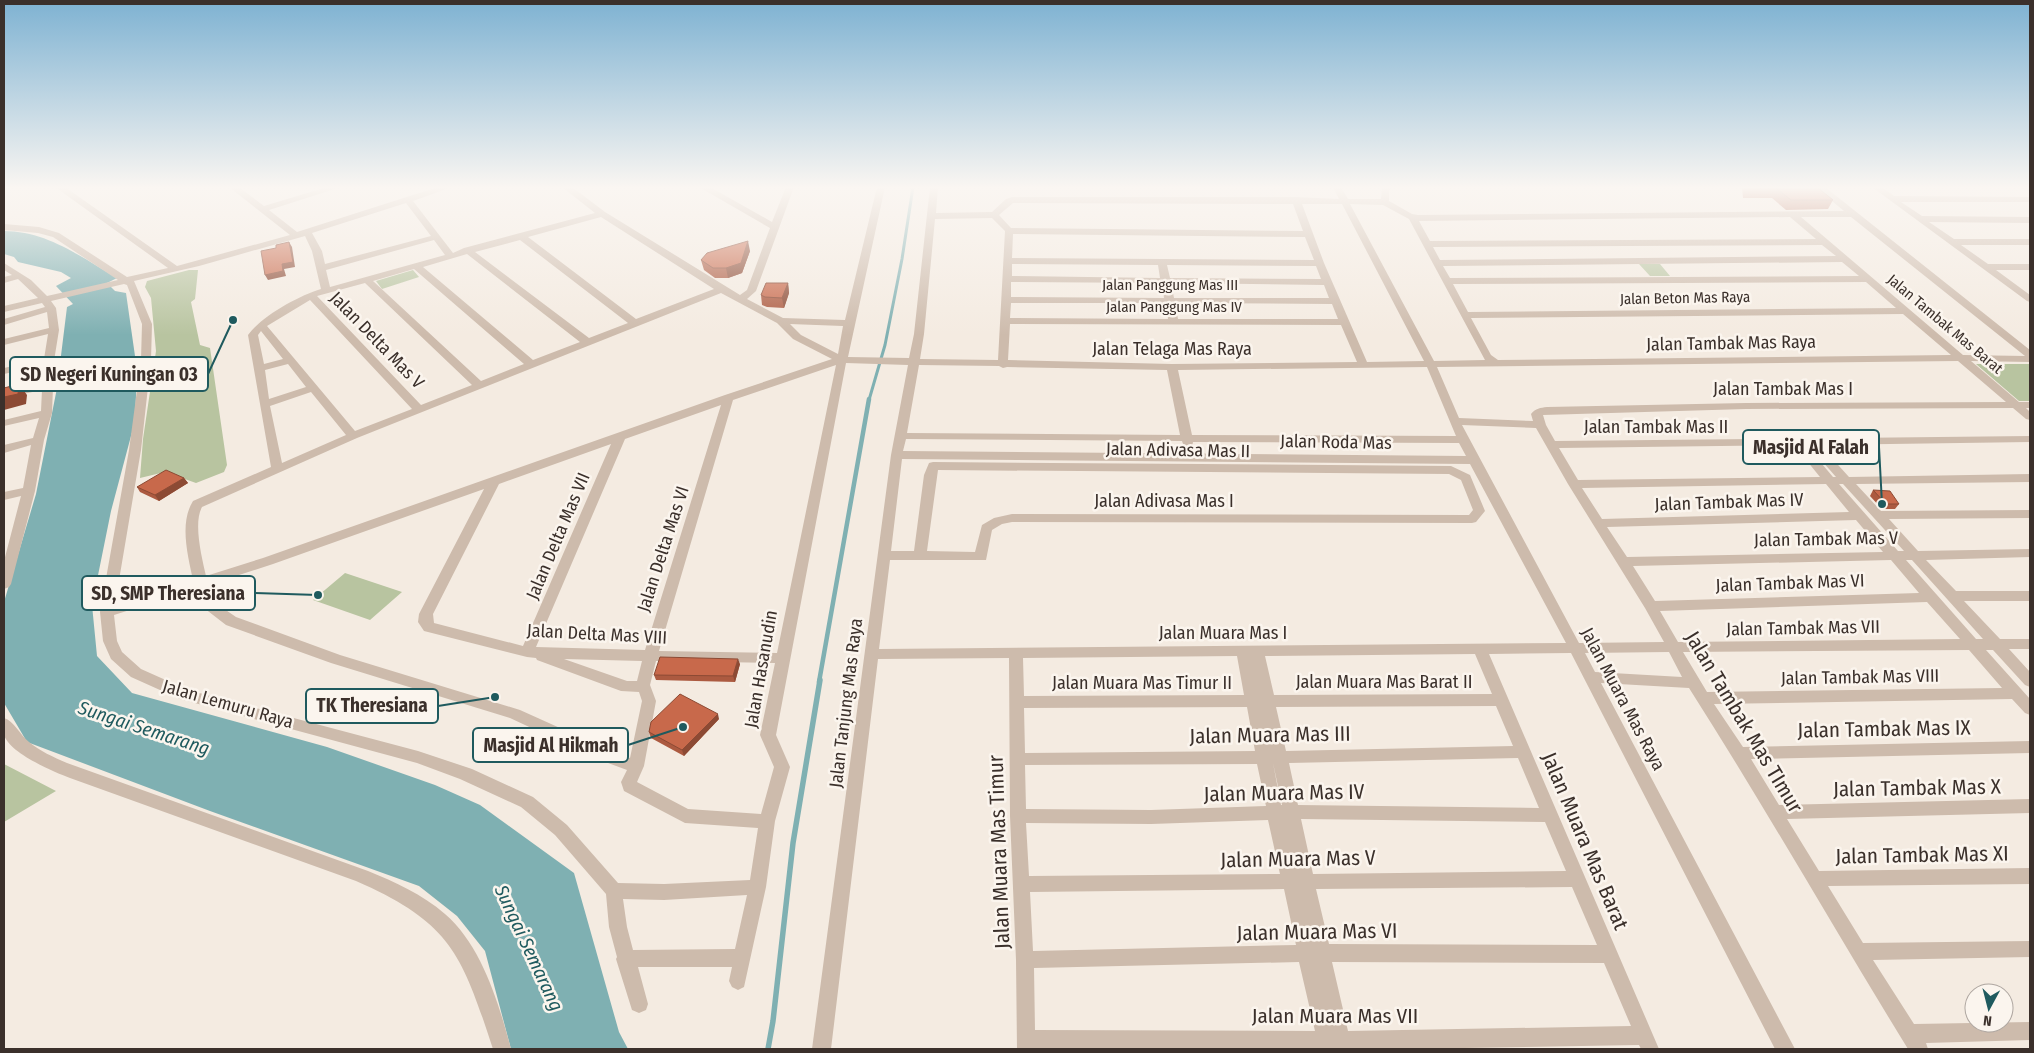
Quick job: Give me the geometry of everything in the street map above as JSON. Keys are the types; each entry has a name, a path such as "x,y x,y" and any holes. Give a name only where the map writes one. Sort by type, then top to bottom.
{"street":[{"name":"Jalan Lemuru Raya","path":"58,236 131,284 147,324 146,360 134,450 107,612 110,641 116,654 124,664 147,680 185,695 418,757 466,774 500,789 527,802 561,830 614,892"},
{"path":"129,236 176,269"},
{"path":"4,309 50,301 295,236"},
{"path":"309,236 317,251 326,290"},
{"path":"277,469 253,335 261,325 311,295 519,236"},
{"path":"520,236 635,323"},
{"path":"637,236 721,289 780,321 797,337 839,361"},
{"path":"741,299 751,291 772,236"},
{"name":"Jalan Hasanudin","path":"738,981 757,888 767,821 782,767 780,759 770,744 768,735 839,361 850,323 870,236"},
{"name":"Jalan Tanjung Mas Raya","path":"821,1049 908,363 918,334 928,236"},
{"path":"1003,365 1009,236"},
{"path":"1308,236 1364,366"},
{"name":"Jalan Muara Mas Raya","path":"1364,236 1432,365 1463,440 1576,648 1785,1049"},
{"path":"1422,236 1487,357 1495,363"},
{"name":"Jalan Tambak Mas Barat","path":"1816,236 1869,279 2030,417"},
{"path":"1880,236 2030,355"},
{"path":"1945,236 2026,292 2030,299"},
{"path":"322,268 436,237 450,255"},
{"path":"1426,244 1822,242"},
{"path":"1953,242 2030,242"},
{"path":"468,250 587,342"},
{"path":"1436,262 1845,259"},
{"path":"1007,261 1319,263"},
{"path":"1162,262 1174,322"},
{"path":"415,265 531,364"},
{"path":"4,266 20,276 50,301 54,330 49,361 46,413 38,440 29,490 4,584"},
{"path":"1986,266 2030,267"},
{"path":"4,280 20,276"},
{"path":"366,279 479,385"},
{"path":"1006,279 1329,282"},
{"path":"1446,281 1869,279"},
{"path":"636,766 517,715 395,679 231,621 209,605 205,599 200,583 192,527 194,506 353,436 721,289"},
{"name":"Jalan Delta Mas V","path":"311,295 419,410"},
{"name":"Jalan Panggung Mas III","path":"1005,300 1336,301"},
{"path":"4,322 50,301"},
{"name":"Jalan Beton Mas Raya","path":"1465,315 1906,311"},
{"path":"780,321 850,323"},
{"name":"Jalan Panggung Mas IV","path":"1004,321 1345,322"},
{"path":"261,325 353,436"},
{"path":"4,342 54,330"},
{"name":"Jalan Tambak Mas Raya","path":"1432,365 1962,358 2030,360"},
{"path":"260,368 290,360"},
{"path":"4,371 49,361"},
{"path":"107,612 268,562 621,435 839,361"},
{"name":"Jalan Telaga Mas Raya","path":"839,361 1172,367 1432,365"},
{"path":"1172,367 1191,457"},
{"path":"4,395 48,386"},
{"path":"264,404 313,388"},
{"name":"Jalan Delta Mas VI","path":"643,685 729,397"},
{"name":"Jalan Tambak Mas I","path":"1455,422 1538,420 1540,411 1547,410 1676,407 2030,406"},
{"path":"4,423 46,413"},
{"name":"Jalan Tambak Mas TImur","path":"1538,420 1574,484 1651,606 1692,683 1704,698 1739,753 1858,952 1915,1042"},
{"name":"Jalan Delta Mas VII","path":"529,652 621,435"},
{"name":"Jalan Roda Mas","path":"900,436 1463,440"},
{"path":"4,449 38,440"},
{"name":"Jalan Tambak Mas II","path":"1551,445 2030,440"},
{"path":"1798,443 1859,516 2030,709"},
{"path":"1812,443 2030,681"},
{"name":"Jalan Roda Mas","path":"897,455 1475,460"},
{"name":"Jalan Adivasa Mas II","path":"920,556 930,475 933,466 1451,470 1466,478 1478,506 1478,511 1472,520"},
{"path":"1574,484 2030,478"},
{"name":"Jalan Delta Mas VIII","path":"495,480 426,614 425,622 432,629 529,652 783,658"},
{"path":"4,496 29,490"},
{"path":"1877,515 2030,514"},
{"name":"Jalan Tambak Mas IV","path":"1599,523 1859,516"},
{"name":"Jalan Adivasa Mas I","path":"884,555 981,557 986,528 998,520 1012,518 1472,520"},
{"name":"Jalan Tambak Mas V","path":"1622,562 2030,553"},
{"path":"1952,596 2030,596"},
{"name":"Jalan Tambak Mas VI","path":"1651,606 1930,597"},
{"name":"Jalan Tambak Mas VII","path":"1576,648 2030,644"},
{"name":"Jalan Muara Mas I","path":"871,654 1576,648"},
{"name":"Jalan Muara Mas Barat","path":"1480,650 1647,1042"},
{"path":"529,652 626,687 643,685 649,701 636,766 629,782 630,786 685,816 767,821"},
{"path":"1250,652 1283,813 1335,1045"},
{"name":"Jalan Muara Mas Timur","path":"1016,654 1018,816 1025,960 1026,1044"},
{"path":"1591,677 1692,683"},
{"name":"Jalan Tambak Mas VIII","path":"1704,698 2016,693"},
{"name":"Jalan Muara Mas Barat II","path":"1259,701 1501,700"},
{"name":"Jalan Muara Mas Timur II","path":"1017,702 1259,701"},
{"path":"7,729 36,755 79,775 372,880 420,905 434,915 454,935 476,973 502,1049"},
{"name":"Jalan Tambak Mas IX","path":"1739,753 2030,747"},
{"name":"Jalan Muara Mas III","path":"1018,759 1273,757 1523,752"},
{"name":"Jalan Tambak Mas X","path":"1775,812 2030,806"},
{"name":"Jalan Muara Mas IV","path":"1018,816 1151,817 1283,813 1550,816"},
{"name":"Jalan Tambak Mas XI","path":"1814,879 2030,876"},
{"name":"Jalan Muara Mas V","path":"1021,884 1576,879"},
{"path":"639,1004 625,959 618,927 614,892 757,888"},
{"path":"1858,952 2030,949"},
{"name":"Jalan Muara Mas VI","path":"1025,960 1314,954 1609,954"},
{"path":"625,959 742,958"},
{"path":"1915,1042 2030,1031"},
{"name":"Jalan Muara Mas VII","path":"1026,1044 1335,1045 1647,1042"}],"green space":[{"path":"1639,264 1660,264 1670,276 1650,276"},
{"path":"189,270 198,270 195,299 191,302 200,345 210,348 227,465 224,472 196,483 165,472 140,478 143,439 156,351 151,298 145,287 147,281"},
{"path":"413,270 419,277 382,289 376,281"},
{"path":"1976,364 2029,364 2030,401 2019,401"},
{"path":"345,573 402,592 370,620 313,600"},
{"path":"4,764 56,791 4,822"}],"water":[{"name":"Sungai Semarang","path":"4,236 38,236 77,254 117,278 107,283 115,291 126,293 137,370 135,421 111,511 92,605 97,656 132,693 327,747 435,785 480,805 574,873 619,1032 628,1049 511,1049 485,951 457,916 419,886 210,811 27,742 4,703 4,602 36,494 57,388 67,307 73,304 56,286 71,278 61,272 18,262 14,257 4,254"}],"building":[{"path":"748,241 741,263 726,268 713,268 701,260 707,253"},
{"path":"289,242 293,262 282,264 283,271 265,275 261,251 276,248 276,245"},
{"path":"766,283 788,283 782,298 761,295"},
{"path":"19,384 18,394 4,397 4,388"},
{"path":"166,470 184,478 155,495 137,487"},
{"path":"1873,490 1890,491 1899,504 1886,504"},
{"path":"660,657 738,659 733,676 654,675"},
{"path":"680,694 718,714 682,750 649,732 651,722"}],"waterway":[{"path":"869,400 885,345 905,236"},
{"path":"819,682 869,399"},
{"path":"768,1049 773,1021 793,843 820,680"}],"place":[{"name":"SD Negeri Kuningan 03","path":"233,320"},
{"name":"Masjid Al Falah","path":"1882,504"},
{"name":"SD, SMP Theresiana","path":"318,595"},
{"name":"TK Theresiana","path":"495,697"},
{"name":"Masjid Al Hikmah","path":"683,727"}]}
